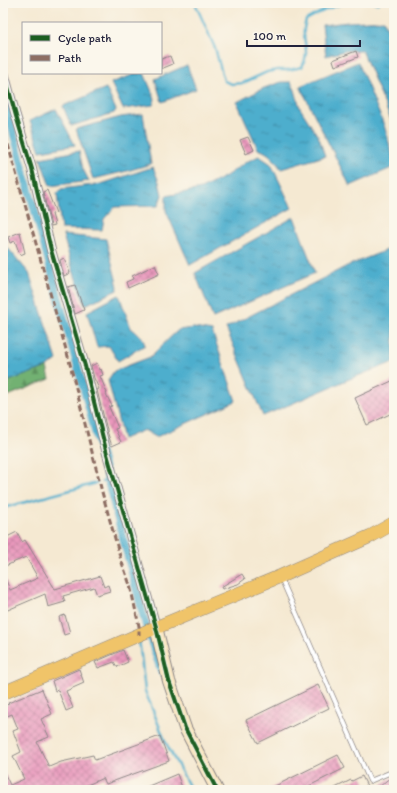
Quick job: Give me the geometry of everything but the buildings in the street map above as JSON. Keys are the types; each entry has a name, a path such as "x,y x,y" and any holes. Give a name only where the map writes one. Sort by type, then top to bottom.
{"main road":[{"path":"3,693 149,630 280,576 371,536 394,523"}],"street":[{"path":"3,69 32,169 52,250 85,366 149,630 185,728 217,790"}],"lane":[{"path":"280,576 370,781 394,771"}],"green space":[{"path":"47,367 50,379 3,398 3,383"}],"water":[{"path":"384,20 394,48 394,127 362,50 344,51 326,56 322,25"},
{"path":"358,62 384,125 394,161 394,167 350,186 300,86"},
{"path":"187,65 196,89 162,102 155,79"},
{"path":"135,74 144,74 155,99 153,105 123,109 111,83"},
{"path":"281,82 291,82 300,108 319,138 325,156 281,169 266,152 258,149 237,102 264,88"},
{"path":"106,88 116,110 114,113 71,126 63,106"},
{"path":"56,109 75,145 40,151 30,121"},
{"path":"143,114 151,164 93,179 76,129 121,117"},
{"path":"79,151 83,169 89,181 50,186 40,158"},
{"path":"259,156 271,164 292,208 190,265 166,211 166,196 201,189 226,176 246,162"},
{"path":"153,167 162,195 158,206 115,207 104,219 102,230 61,229 57,194 61,189 101,184"},
{"path":"294,217 315,273 213,318 195,273"},
{"path":"63,235 106,239 118,287 117,290 85,305"},
{"path":"3,238 7,247 29,273 57,360 47,367 3,383"},
{"path":"394,247 394,362 347,380 263,416 226,328 347,266"},
{"path":"119,295 131,328 142,337 145,345 118,361 109,346 97,347 87,312"},
{"path":"194,328 212,331 236,401 156,437 144,430 123,439 108,380 114,371 150,357 178,330"}],"waterway":[{"path":"195,3 215,48 224,81 232,84 243,83 267,72 302,67 306,54 304,30 306,20 325,10 344,3"},
{"path":"3,95 91,416 146,626 162,673"},
{"path":"102,482 108,480"},
{"path":"3,508 97,483"},
{"path":"139,639 145,691 166,743 191,790"}],"marked path":[{"path":"3,127 69,360 102,492 121,560 130,585 139,626 139,635"}],"cycle path":[{"path":"3,69 32,169 51,250 85,366 107,454 156,627 169,681 185,728 217,790"}]}
